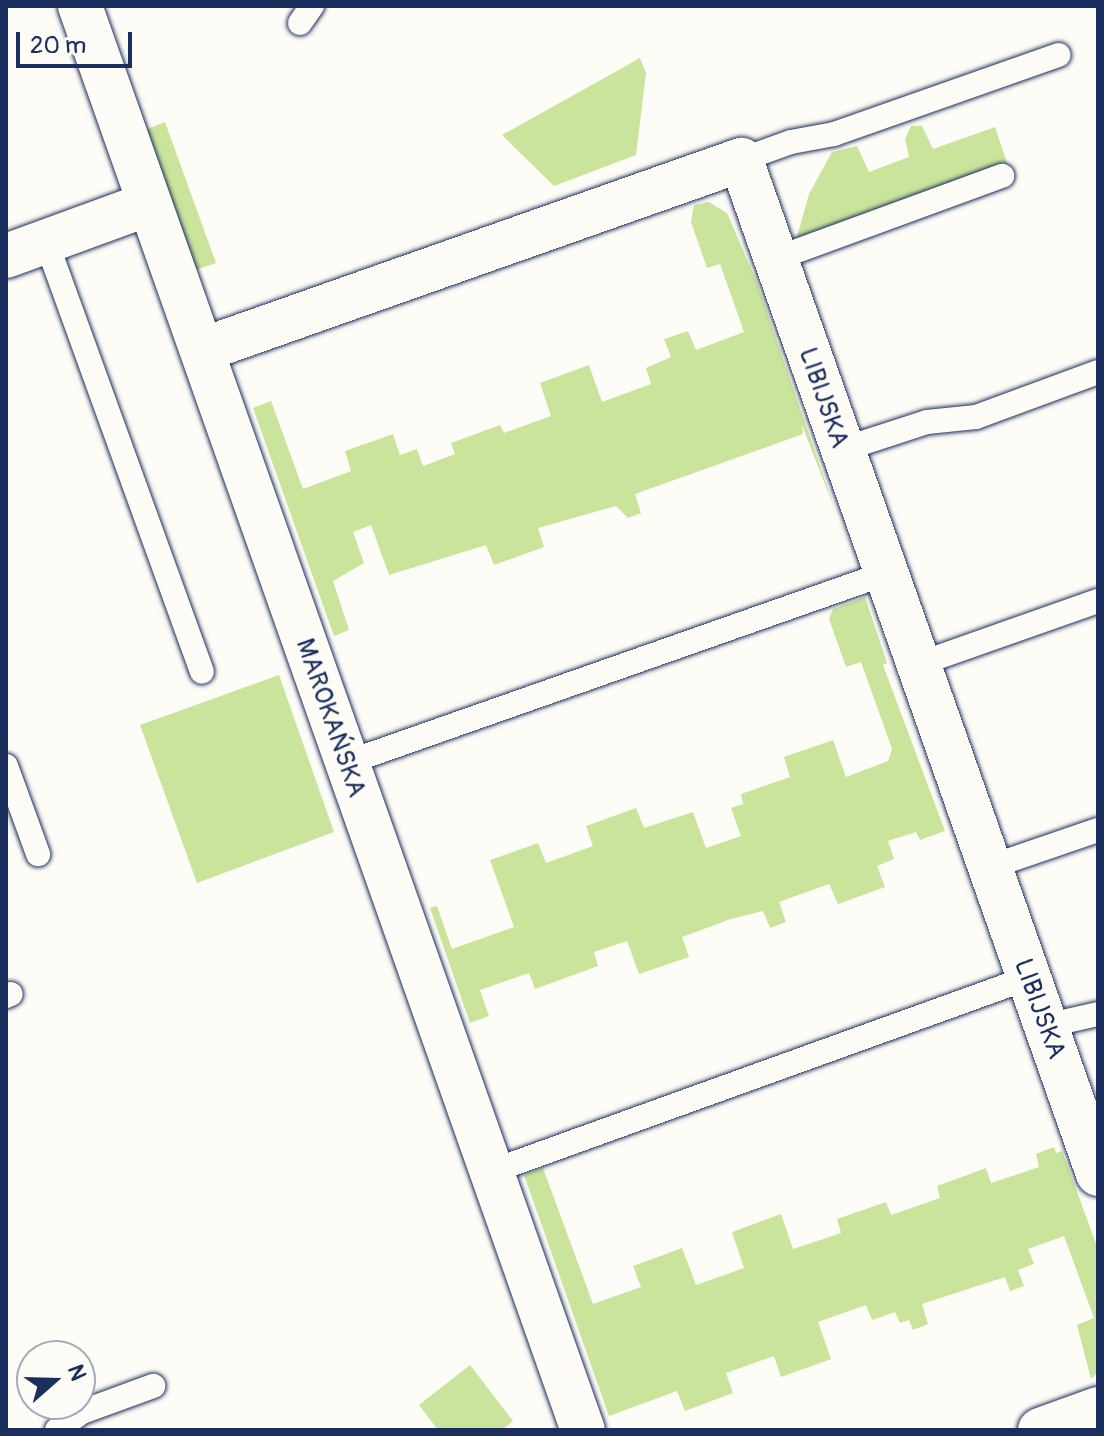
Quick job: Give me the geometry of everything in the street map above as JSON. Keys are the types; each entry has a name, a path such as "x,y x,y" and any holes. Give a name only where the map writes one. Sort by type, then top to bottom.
{"street":[{"name":"MAROKAŃSKA","path":"80,6 583,1430"},
{"path":"202,350 741,160"},
{"name":"LIBIJSKA","path":"741,160 987,868 1098,1174"},
{"path":"6,256 148,204"},
{"path":"1040,1430 1098,1409"}],"lane":[{"path":"741,160 791,142 834,134 1058,55"},
{"path":"775,259 1002,176"},
{"path":"46,241 202,672"},
{"path":"841,450 927,422 976,417 1098,372"},
{"path":"346,763 884,574"},
{"path":"916,665 1098,601"},
{"path":"6,766 38,854"},
{"path":"987,868 1098,830"},
{"path":"490,1172 1028,978"},
{"path":"1045,1026 1098,1014"},
{"path":"57,1430 82,1412 153,1386"}],"green space":[{"path":"640,58 646,73 636,155 554,186 502,135"},
{"path":"165,122 216,263 195,270 145,130"},
{"path":"911,126 922,126 933,149 995,127 1007,163 796,240 809,194 832,152 857,146 869,172 909,157 905,139"},
{"path":"709,202 727,213 756,280 835,510 802,425 803,434 635,494 641,513 628,518 616,506 538,528 544,547 494,565 486,545 389,575 371,525 353,532 364,563 333,581 349,630 334,636 253,408 271,401 303,489 351,471 345,451 393,434 400,455 417,449 423,466 455,454 451,443 500,425 504,433 551,416 540,383 589,365 602,402 651,384 646,368 671,357 664,339 688,331 696,350 744,332 720,264 707,268 691,222 694,205"},
{"path":"865,597 887,663 883,665 945,831 920,840 916,832 888,841 894,859 877,866 885,887 838,904 829,884 779,902 786,922 770,928 763,911 731,919 682,937 689,957 639,974 627,941 594,952 598,966 535,989 529,973 480,990 489,1016 470,1023 430,908 437,906 452,949 514,927 490,860 538,843 546,863 593,846 586,826 636,808 644,828 693,812 706,848 741,836 731,808 743,804 741,794 790,777 784,757 833,740 846,777 888,761 892,749 861,662 846,667 829,619 833,609"},
{"path":"279,675 334,832 197,883 140,725"},
{"path":"1054,1147 1056,1153 1062,1151 1098,1249 1098,1372 1091,1379 1077,1325 1094,1318 1064,1236 1028,1249 1034,1264 1018,1270 1024,1286 1010,1291 1005,1277 922,1304 928,1324 913,1330 909,1320 900,1323 895,1312 872,1320 866,1305 818,1322 831,1359 781,1377 774,1356 726,1373 733,1393 685,1411 677,1391 609,1416 524,1175 543,1168 593,1304 641,1287 633,1266 682,1248 696,1285 744,1268 732,1232 781,1214 793,1249 841,1233 837,1219 886,1202 891,1215 940,1198 937,1186 986,1168 991,1183 1039,1167 1036,1154"},
{"path":"470,1365 513,1421 502,1430 438,1430 419,1405"}]}
